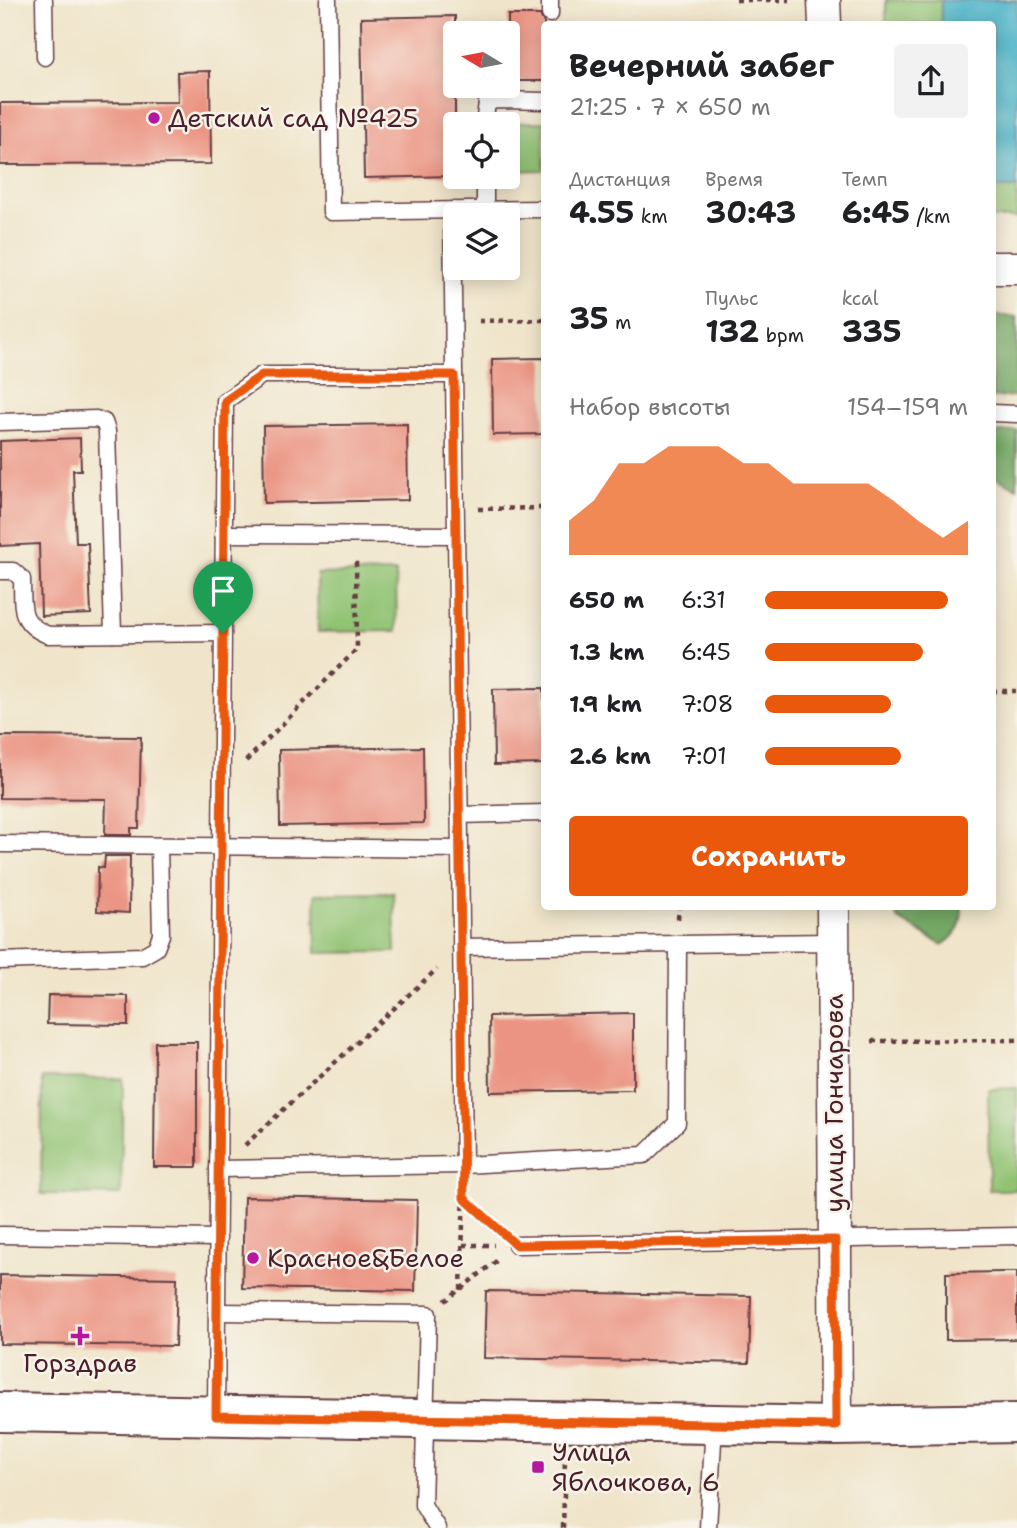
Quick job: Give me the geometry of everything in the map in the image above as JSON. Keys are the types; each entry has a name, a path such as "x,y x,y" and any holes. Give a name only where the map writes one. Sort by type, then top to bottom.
{"street":[{"path":"824,0 825,21"},
{"path":"996,268 1017,268"},
{"name":"улица Гончарова","path":"833,910 836,1426"},
{"path":"0,1412 836,1426 1017,1423"}],"lane":[{"path":"44,0 45,57"},
{"path":"328,0 331,212 443,210"},
{"path":"486,112 487,103 496,100 541,101"},
{"path":"520,209 541,209"},
{"path":"453,280 464,1165"},
{"path":"216,1416 225,401 262,375 454,375"},
{"path":"996,413 1017,414"},
{"path":"0,422 96,419 104,422 107,431 113,634"},
{"path":"223,534 456,535"},
{"path":"0,571 13,571 22,579 24,617 33,629 48,635 223,633"},
{"path":"459,815 541,813"},
{"path":"0,844 460,849"},
{"path":"0,961 142,956 156,948 161,935 159,846"},
{"path":"461,947 833,942"},
{"path":"218,1169 464,1165 643,1155 677,1123 678,944"},
{"path":"0,1235 218,1238"},
{"path":"516,1245 1017,1237"},
{"path":"217,1312 428,1314 423,1505 437,1528"},
{"path":"708,1528 714,1424"}],"path":[{"path":"736,0 789,0"},
{"path":"453,321 541,320"},
{"path":"456,510 541,508"},
{"path":"223,784 357,649 356,535"},
{"path":"996,691 1016,691"},
{"path":"218,1169 461,947"},
{"path":"872,1041 1017,1040"},
{"path":"461,1290 464,1165"},
{"path":"428,1314 516,1245 464,1198"},
{"path":"564,1528 566,1422"}],"green space":[{"path":"886,0 1017,0 1017,218 996,218 996,21 886,21"},
{"path":"541,122 541,170 520,171 520,123"},
{"path":"996,315 1017,317 1017,396 996,397"},
{"path":"1017,431 1017,488 996,478 996,433"},
{"path":"396,572 397,631 318,632 317,574"},
{"path":"394,893 395,952 316,953 315,894"},
{"path":"895,910 962,910 958,929 942,945 897,918"},
{"path":"42,1078 123,1079 121,1195 41,1194"},
{"path":"1017,1088 1017,1190 989,1190 988,1089"}],"water":[{"path":"941,0 1017,0 1017,188 996,188 996,21 941,21"}],"building":[{"path":"508,15 540,15 543,21 541,81 520,81 520,21 508,21"},
{"path":"455,16 455,21 443,21 443,98 455,98 455,112 443,112 443,176 364,178 361,18"},
{"path":"210,71 211,164 0,165 0,103 178,102 177,72"},
{"path":"541,358 541,434 493,435 492,359"},
{"path":"407,424 408,500 264,503 263,426"},
{"path":"80,438 81,470 73,470 76,543 88,543 91,614 41,616 39,544 0,546 0,441"},
{"path":"541,688 541,764 494,765 493,689"},
{"path":"0,736 141,737 139,828 131,828 131,835 105,835 106,799 0,798"},
{"path":"423,747 424,823 280,826 279,750"},
{"path":"105,856 130,856 129,913 97,911 98,867 104,868"},
{"path":"48,995 128,996 128,1025 47,1024"},
{"path":"633,1013 633,1090 490,1092 489,1016"},
{"path":"155,1042 197,1042 197,1167 154,1167"},
{"path":"244,1197 417,1200 415,1291 242,1288"},
{"path":"1017,1272 1017,1339 946,1340 946,1273"},
{"path":"0,1275 177,1278 175,1346 0,1344"},
{"path":"486,1291 751,1296 749,1363 484,1358"}],"place":[{"name":"Детский сад №425","path":"154,118"},
{"name":"Красное&Белое","path":"253,1258"},
{"name":"Горздрав","path":"80,1336"},
{"name":"Улица Яблочкова, 6","path":"538,1467"}],"route":[{"path":"262,375 454,375 464,1198 516,1245 835,1240 836,1426 216,1416 223,633 225,401 262,375"}]}
